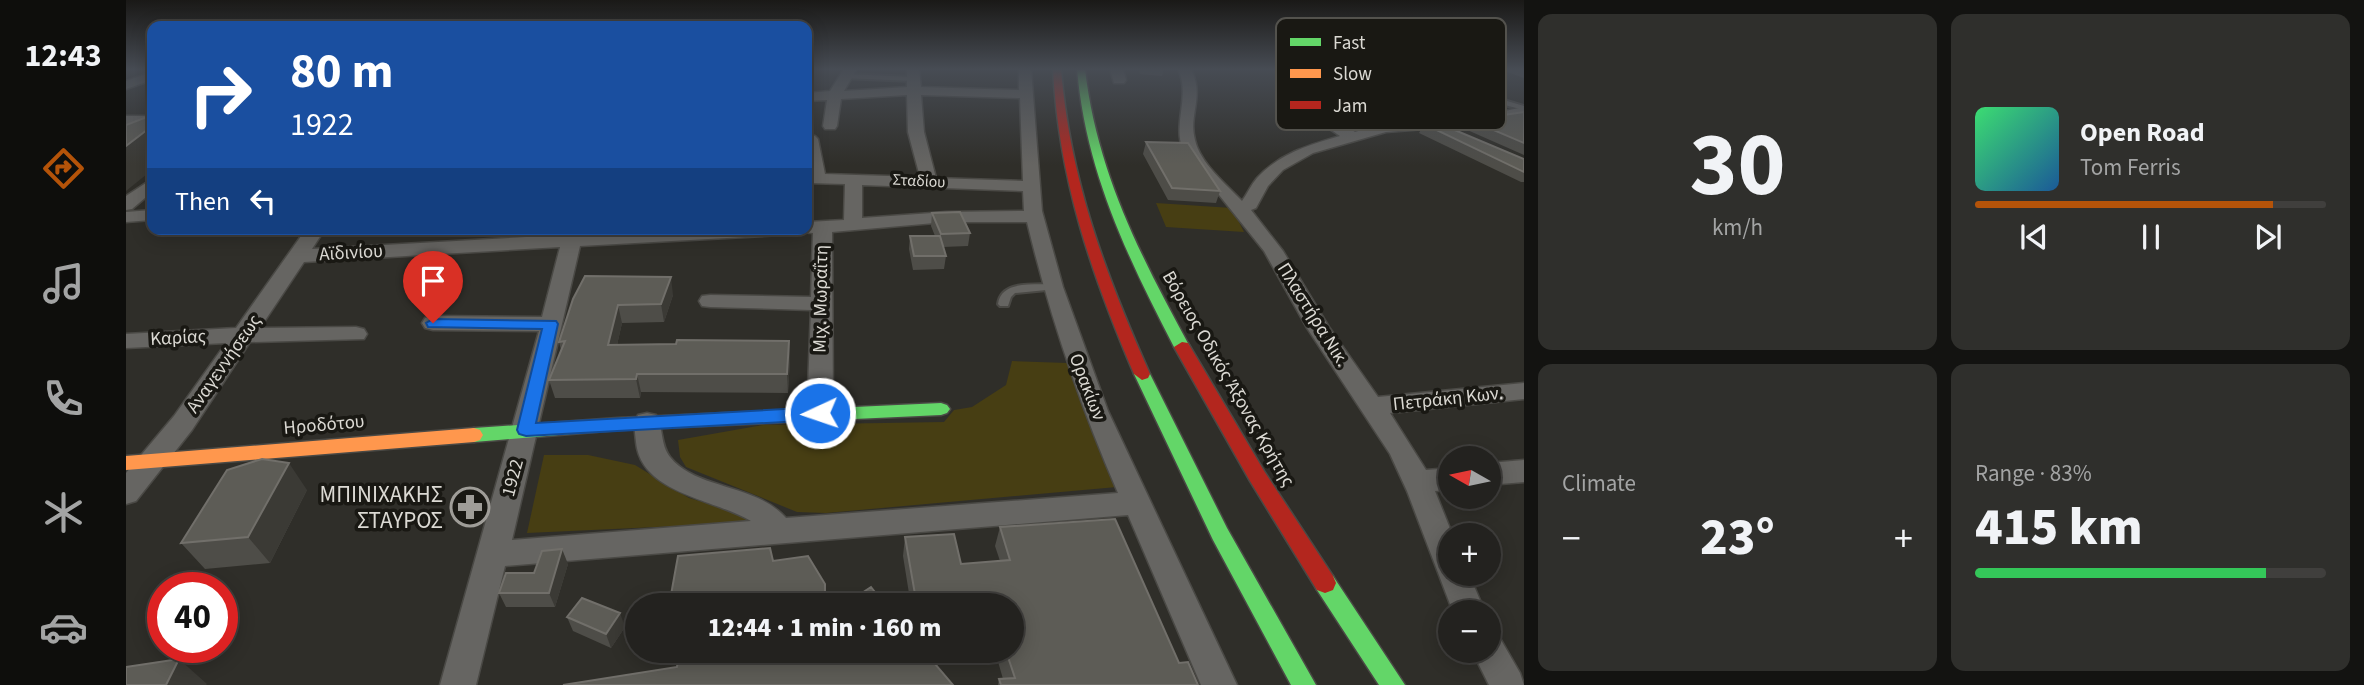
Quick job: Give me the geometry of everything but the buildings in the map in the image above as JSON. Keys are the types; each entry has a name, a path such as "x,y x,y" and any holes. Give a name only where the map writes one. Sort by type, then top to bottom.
{"main road":[{"path":"1059,101 1060,121 1077,204 1108,299 1166,427 1304,685"},
{"name":"Βόρειος Οδικός Άξονας Κρήτης","path":"1084,101 1098,159 1123,229 1146,278 1240,450 1393,685"},
{"name":"Ηροδότου","path":"126,463 526,430 820,413 941,409"}],"street":[{"path":"830,126 833,101"},
{"path":"914,101 916,132 929,181"},
{"name":"Ορακίων","path":"1025,101 1034,216 1053,287 1086,387 1219,685"},
{"name":"Πλαστήρα Νικ.","path":"1190,101 1186,140 1206,171 1267,243 1318,328 1373,406 1418,482 1438,535"},
{"path":"1506,116 1524,110"},
{"path":"126,127 140,120"},
{"path":"1342,130 1352,137"},
{"path":"1239,209 1248,206 1261,184 1283,163 1301,152 1379,130"},
{"path":"1444,130 1462,136"},
{"name":"Σταδίου","path":"812,178 1032,186"},
{"path":"853,225 854,178"},
{"path":"126,205 147,188"},
{"path":"126,217 147,215"},
{"path":"815,227 946,217 1034,216"},
{"name":"Μιχ. Μωραΐτη","path":"815,227 821,304 820,413"},
{"name":"Αναγεννήσεως","path":"126,493 153,461 246,335 312,235"},
{"name":"Αϊδινίου","path":"298,256 572,235"},
{"name":"1922","path":"458,685 526,430 572,235"},
{"path":"710,301 821,304"},
{"path":"433,323 551,324"},
{"name":"Καρίας","path":"126,341 246,335 356,334"},
{"name":"Πετράκη Κων.","path":"1373,406 1524,391"},
{"path":"647,422 650,449 667,471 684,483 760,510 771,518 780,533"},
{"path":"1502,473 1524,471"},
{"path":"1418,482 1438,480"},
{"path":"494,554 1136,503"},
{"path":"1496,663 1508,685"}],"lane":[{"path":"1506,103 1524,110"},
{"path":"1004,304 1005,296 1012,290 1053,287"}],"shaded area":[{"path":"1156,203 1232,208 1244,232 1166,227"},
{"path":"1012,361 1067,363 1117,487 826,513 797,512 686,467 680,457 678,440 763,425 944,422 954,410 972,407 1006,385"},
{"path":"544,455 588,455 635,465 689,498 734,511 748,518 743,523 527,533"}],"traffic: fast":[{"path":"1084,101 1092,142 1116,213 1182,347"},
{"path":"1142,374 1220,534 1304,685"},
{"path":"474,435 618,424 941,409"},
{"path":"1325,583 1393,685"}],"traffic: slow":[{"path":"126,463 474,435"}],"traffic: jam":[{"path":"1059,101 1065,149 1084,226 1142,374"},
{"path":"1182,347 1257,476 1325,583"}],"place":[{"name":"ΜΠΙΝΙΧΑΚΗΣ ΣΤΑΥΡΟΣ","path":"470,507"}],"route":[{"path":"433,323 551,324 526,430 820,413"}]}
